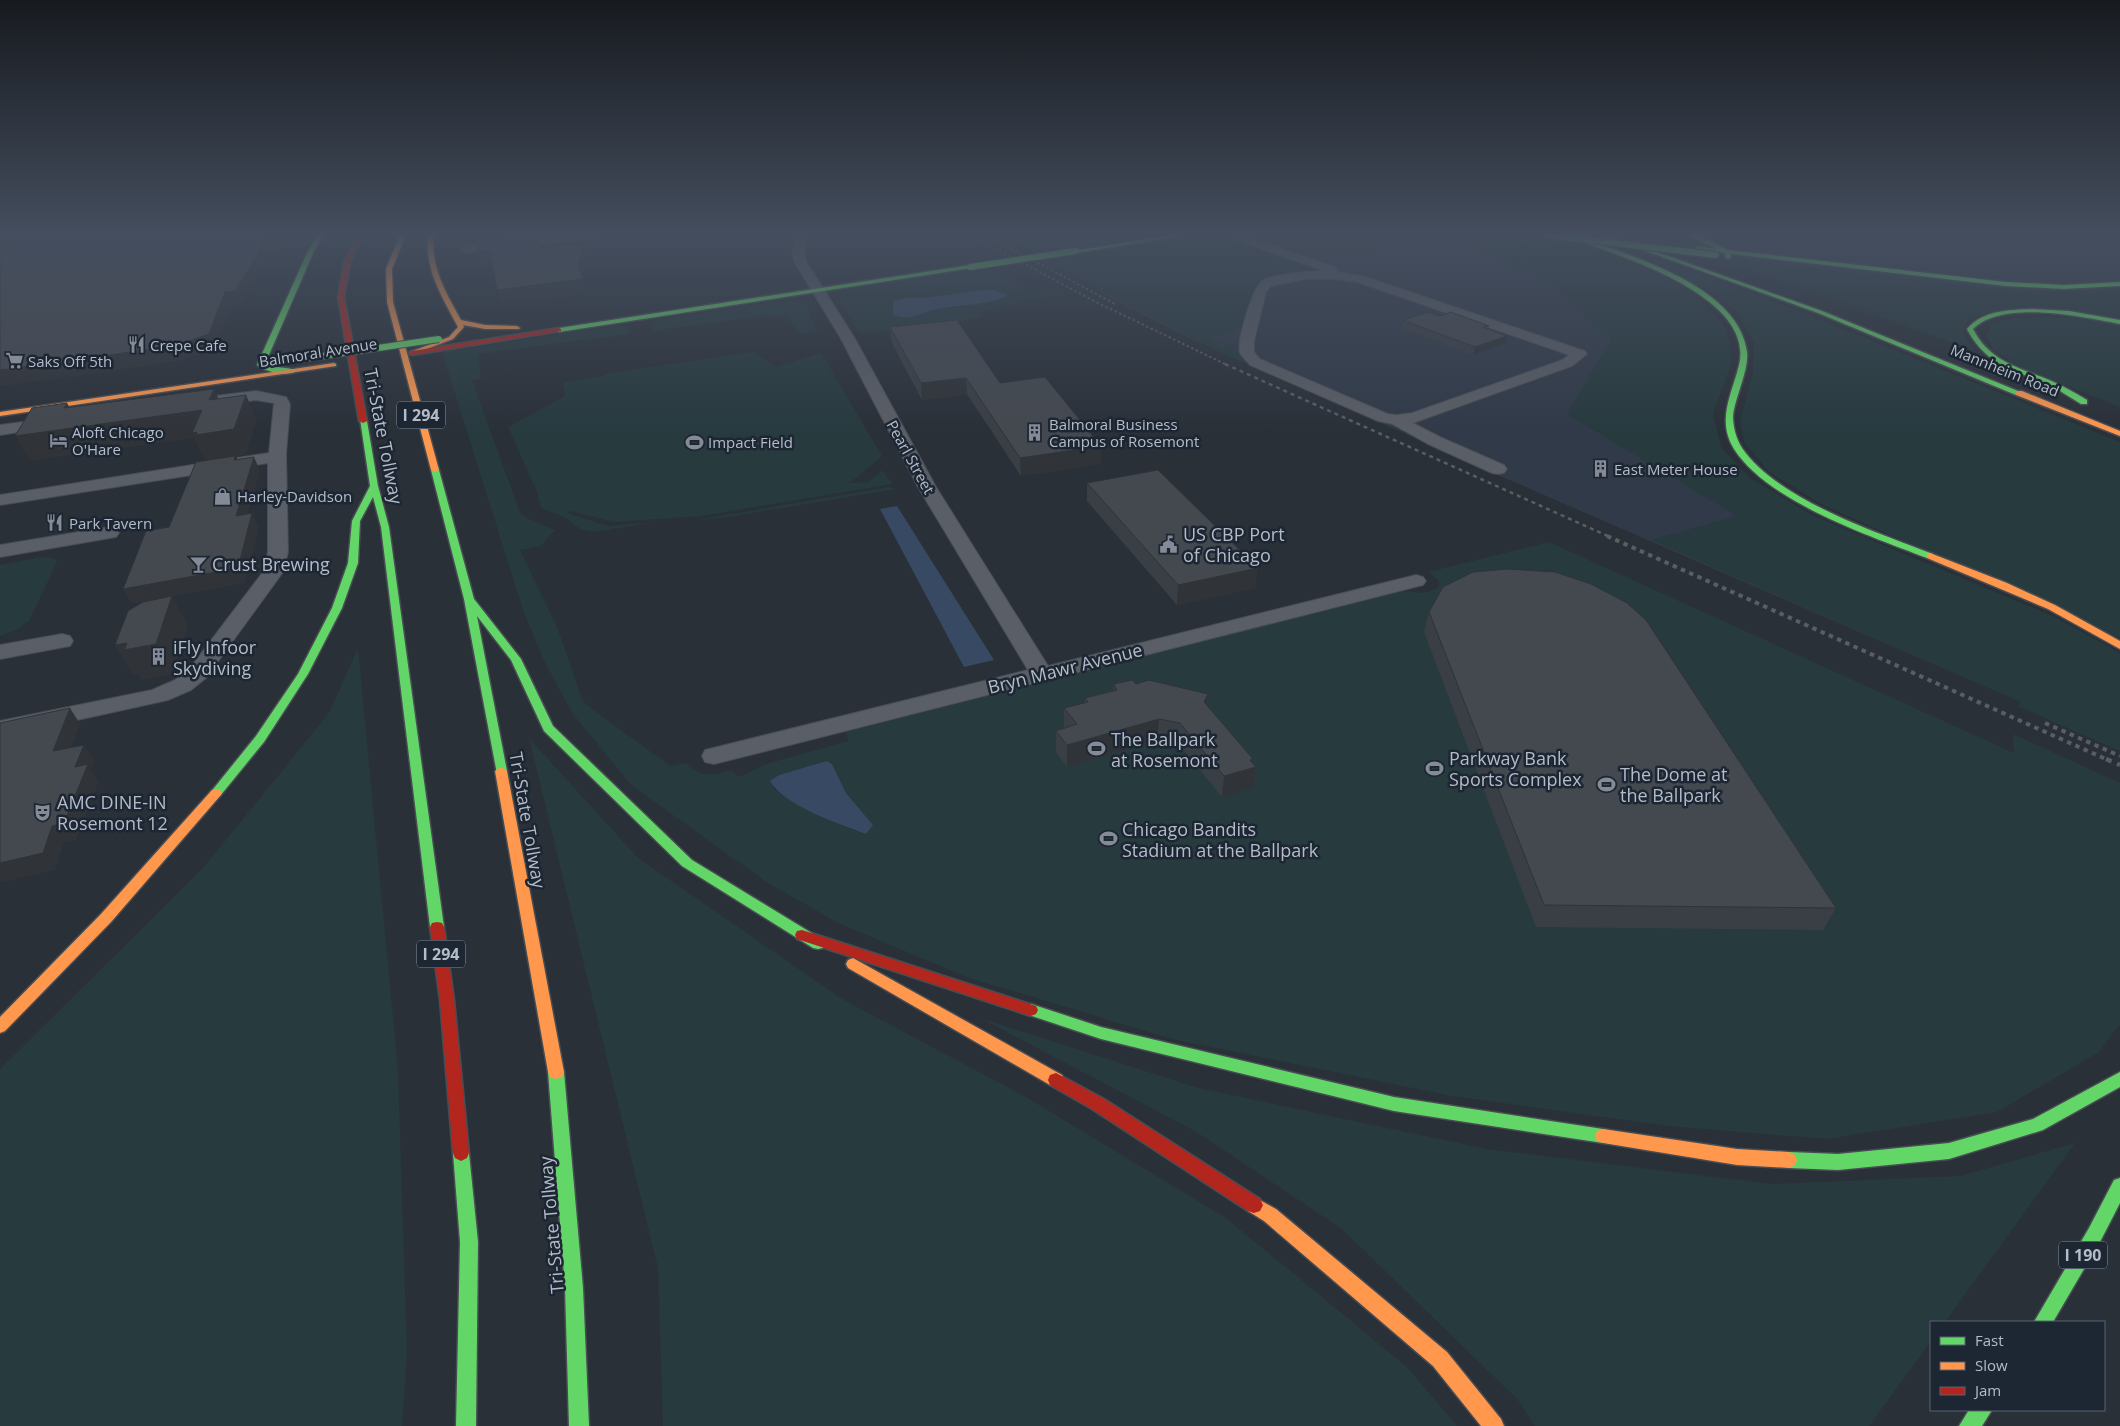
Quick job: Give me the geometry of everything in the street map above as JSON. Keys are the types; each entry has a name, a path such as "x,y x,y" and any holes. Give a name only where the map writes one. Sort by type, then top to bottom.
{"main road":[{"path":"261,365 290,299"},
{"name":"Tri-State Tollway","path":"341,299 374,486 385,527 447,1000 469,1242 466,1426"},
{"name":"Tri-State Tollway","path":"390,299 469,599 555,1064 574,1288 579,1426"},
{"path":"443,342 461,328 460,322 447,299"},
{"name":"Balmoral Avenue","path":"0,414 300,367 517,328 736,299"},
{"name":"Balmoral Avenue","path":"0,402 261,365 300,367 412,353 443,342 742,299"},
{"path":"1709,299 1733,323 1744,347 1744,362 1729,404 1730,437 1756,469 1794,496 1853,524 2050,606 2120,646"},
{"name":"Mannheim Road","path":"1782,299 1820,312 2120,434"},
{"path":"1814,299 1849,311"},
{"name":"Mannheim Road","path":"1976,360 2089,404 2055,385 1995,360 1974,342 1970,329 1973,323 1982,319 2012,312 2056,312 2120,322"},
{"path":"460,322 485,327 517,328"},
{"path":"0,1027 106,918 202,811 260,739 303,674 337,608 353,563 356,521 374,486"},
{"path":"469,599 516,659 548,728 686,863 802,935 1098,1104 1270,1215 1440,1359 1494,1426"},
{"path":"802,935 1101,1033 1394,1104 1737,1157 1838,1162 1949,1151 2038,1125 2120,1079"},
{"name":"I 190","path":"2044,1321 2095,1234 2120,1186"},
{"path":"1969,1426 1981,1411"}],"street":[{"name":"Pearl Street","path":"822,299 847,337 926,487 1042,674"},
{"path":"1258,299 1247,341 1247,352 1255,362 1389,414 1415,418 1566,363 1580,354 1417,299"},
{"path":"0,430 251,396 268,396 280,400 282,404 277,455 278,552 273,572 260,593 198,674 189,683 165,694 0,729"},
{"path":"1389,414 1413,431 1498,469"},
{"path":"1413,431 1445,432"},
{"path":"0,500 277,455"},
{"path":"0,551 109,533"},
{"name":"Bryn Mawr Avenue","path":"714,756 1416,581"},
{"path":"0,652 62,641"}],"shaded area":[{"path":"1113,299 1616,299 1705,441 1743,480 2120,751 2018,706 2021,702 1484,469 1185,336"}],"green space":[{"path":"840,299 907,299 925,312 967,307 980,299 1040,299 979,312 984,316 951,323 865,333 859,332 839,301"},
{"path":"1117,299 1252,299 1245,326 1210,338 1219,343 1213,345 1220,348 1241,342 1259,367 1484,469 1215,350"},
{"path":"1567,299 1699,299 1703,301 1727,330 1732,362 1713,413 1721,447 1749,477 1812,515 2055,617 2120,653 2120,751 2018,706 2021,702 1652,540 1737,516 1567,414 1612,338 1599,331"},
{"path":"1719,299 1767,299 2120,442 2120,638 1821,504 1769,472 1744,442 1740,422 1753,371 1754,341 1736,312"},
{"path":"1830,299 2120,299 2120,319 1995,311 1974,317 1966,323 1963,332 1973,350"},
{"path":"789,300 805,303 818,332 799,334 787,315 770,317 768,315 653,331 651,324 656,320"},
{"path":"2054,317 2094,320 2120,325 2120,407 2022,368 1993,350 1986,335 1992,324 2014,318"},
{"name":"Parkway Bank Sports Complex","path":"621,325 627,327 630,334 478,354 481,379 472,380 520,513 555,530 541,546 520,550 557,627 583,702 670,766 686,763 696,771 707,774 718,774 731,770 739,777 769,763 849,741 845,732 1403,591 1425,593 1439,587 1439,581 1428,572 1549,542 2014,753 2013,734 2120,783 2120,1024 2099,1052 1997,1112 1827,1139 1669,1126 1452,1096 1172,1039 969,978 838,923 765,881 631,785 573,714 544,661 523,610 442,352","holes":["832,764 846,793 873,825 866,834 818,815 773,788"]},
{"name":"Impact Field","path":"753,352 776,367 821,353 882,456 850,483 868,482 882,470 893,484 701,516 613,522 571,511 567,513 609,526 657,522 595,532 580,529 566,518 541,508 537,492 508,427 565,396 563,382 604,376 604,374"},
{"path":"889,487 896,489 722,518 697,520"},
{"path":"42,557 55,559 57,562 29,621 16,630 0,636 0,565"},
{"path":"358,648 398,1070 407,1354 402,1426 0,1426 0,1069 204,867 329,713"},
{"path":"529,738 638,858 842,999 1026,1097 1226,1218 1407,1367 1457,1426 663,1426 658,1268"},
{"path":"980,1018 1198,1088 1487,1149 1771,1184 1960,1176 2075,1143 1946,1321 1930,1321 1930,1342 1869,1426 1535,1426 1518,1400 1342,1229 1195,1131"}],"water":[{"path":"904,299 1001,299 931,310 911,317 893,315 893,301"},
{"path":"897,506 994,660 964,667 880,509"},
{"path":"827,761 832,764 846,793 873,825 866,834 828,820 799,806 777,790 770,781 779,775"}],"building":[{"path":"0,299 223,299 209,334 177,345 0,370"},
{"path":"1429,312 1439,316 1451,312 1489,326 1483,327 1507,336 1475,347 1402,320"},
{"path":"957,320 1000,383 1045,377 1101,446 1020,458 966,378 921,383 890,327"},
{"path":"214,389 209,400 246,395 234,429 196,435 197,432 192,433 202,410 15,436 32,408 67,403 64,408"},
{"path":"235,456 234,460 254,457 236,516 252,513 238,568 123,589 146,531 169,527 196,462"},
{"name":"US CBP Port of Chicago","path":"1158,470 1258,568 1178,585 1087,483"},
{"name":"The Dome at the Ballpark","path":"1508,569 1555,572 1591,584 1627,603 1646,620 1836,908 1544,905 1429,612 1443,587 1473,572"},
{"path":"172,596 156,644 124,650 127,643 115,645 128,611 143,602"},
{"path":"1132,680 1136,684 1149,680 1208,694 1204,702 1253,759 1250,760 1256,767 1224,776 1180,723 1159,719 1067,745 1056,731 1077,724 1064,708 1088,702 1085,698 1117,690 1114,684"},
{"path":"70,708 53,751 84,745 75,767 88,764 64,823 52,826 43,853 0,863 0,723"}],"railway":[{"path":"1089,299 1227,365"},
{"path":"1105,299 1115,304"},
{"path":"1225,364 1610,537"},
{"path":"1607,536 2108,760"},
{"path":"2045,723 2120,756"},
{"path":"2106,759 2120,765"}],"traffic: fast":[{"path":"290,299 261,365 272,370 293,371"},
{"path":"559,330 764,299"},
{"path":"1708,299 1724,312 1739,332 1744,354 1730,407 1729,425 1738,448 1756,469 1782,489 1813,506 1845,522 1930,556"},
{"path":"1782,299 1820,312 2019,393"},
{"path":"2084,402 2054,385 2005,365 1994,358 1984,351 1970,329 1982,319 1997,314 2032,311 2069,313 2120,322"},
{"path":"303,359 439,339"},
{"path":"363,421 374,486 385,527 437,927"},
{"path":"435,470 469,599 501,771"},
{"path":"216,793 260,739 303,674 337,608 353,563 356,521 374,486"},
{"path":"469,599 516,659 548,728 687,863 818,944"},
{"path":"1031,1010 1101,1033 1394,1104 1603,1136"},
{"path":"556,1072 574,1288 579,1426"},
{"path":"1789,1160 1838,1162 1949,1151 2037,1125 2120,1079"},
{"path":"461,1153 469,1242 466,1426"},
{"path":"2044,1321 2095,1234 2120,1186"},
{"path":"1969,1426 1981,1411"}],"traffic: slow":[{"path":"390,299 435,470"},
{"path":"412,353 451,338 461,327 446,299"},
{"path":"460,322 485,327 517,328"},
{"path":"0,414 334,365"},
{"path":"2019,393 2120,434"},
{"path":"1930,556 2052,607 2120,646"},
{"path":"501,771 556,1072"},
{"path":"0,1027 106,918 216,793"},
{"path":"853,964 1056,1080"},
{"path":"1603,1136 1737,1157 1789,1160"},
{"path":"1254,1205 1270,1215 1440,1359 1494,1426"}],"traffic: jam":[{"path":"341,299 363,421"},
{"path":"412,353 559,330"},
{"path":"437,927 447,1000 461,1153"},
{"path":"802,935 1031,1010"},
{"path":"1056,1080 1098,1104 1254,1205"}],"place":[{"name":"Crepe Cafe","path":"136,345"},
{"name":"Saks Off 5th","path":"14,361"},
{"name":"Balmoral Business Campus of Rosemont","path":"1035,433"},
{"name":"Aloft Chicago O'Hare","path":"58,441"},
{"name":"Impact Field","path":"694,442"},
{"name":"East Meter House","path":"1600,469"},
{"name":"Harley-Davidson","path":"223,496"},
{"name":"Park Tavern","path":"55,523"},
{"name":"US CBP Port of Chicago","path":"1169,544"},
{"name":"Crust Brewing","path":"198,564"},
{"name":"iFly Infoor Skydiving","path":"159,657"},
{"name":"The Ballpark at Rosemont","path":"1097,749"},
{"name":"Parkway Bank Sports Complex","path":"1435,768"},
{"name":"The Dome at the Ballpark","path":"1606,784"},
{"name":"AMC DINE-IN Rosemont 12","path":"43,812"},
{"name":"Chicago Bandits Stadium at the Ballpark","path":"1108,839"}]}
